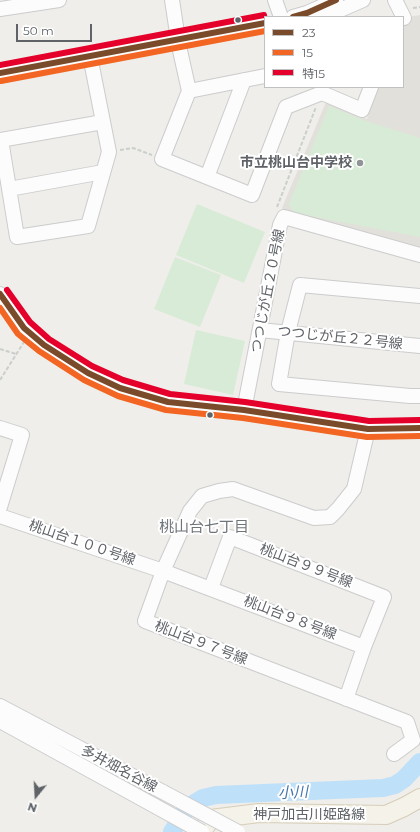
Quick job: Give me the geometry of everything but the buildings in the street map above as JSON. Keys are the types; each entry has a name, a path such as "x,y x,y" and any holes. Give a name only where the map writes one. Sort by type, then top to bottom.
{"main road":[{"name":"神戸加古川姫路線","path":"202,832 211,819 259,813 386,815 420,798"}],"street":[{"path":"0,9 59,0"},
{"path":"172,0 178,43 189,91 162,159 252,194 286,107 322,93 362,110 371,88"},
{"path":"275,0 281,16"},
{"path":"297,16 336,0"},
{"path":"326,16 363,0"},
{"path":"395,0 403,16"},
{"path":"0,82 91,60 178,43 264,23"},
{"path":"178,43 264,33"},
{"path":"0,73 91,60"},
{"path":"91,60 109,152 88,226 17,237 1,140 103,122"},
{"path":"189,91 264,76"},
{"path":"207,177 244,80"},
{"path":"9,189 103,172"},
{"name":"つつじが丘２０号線","path":"244,410 280,225 284,217 420,255"},
{"path":"420,296 300,284 288,332 279,384 420,396"},
{"path":"0,294 16,318 44,345 88,373 120,388 168,402 244,410 368,429 420,428"},
{"name":"つつじが丘２２号線","path":"260,330 420,346"},
{"path":"0,428 22,435 5,472 0,507"},
{"name":"桃山台９７号線","path":"368,429 354,489 330,517 314,518 233,489 202,496 190,511 144,621 408,722 413,740 394,754"},
{"name":"桃山台１００号線","path":"0,516 164,571"},
{"name":"桃山台９９号線","path":"210,588 230,537 384,596 364,647"},
{"name":"桃山台９８号線","path":"164,571 364,647"},
{"path":"346,699 364,647"},
{"name":"多井畑名谷線","path":"2,717 163,792 238,832"},
{"name":"多井畑名谷線","path":"2,717 202,832"}],"path":[{"path":"284,217 276,207 322,93"},
{"path":"109,152 133,148 162,159"},
{"path":"0,380 30,332"},
{"path":"0,349 16,354"}],"shaded area":[{"name":"市立桃山台中学校","path":"420,15 420,249 286,215 282,208 326,102 367,119 377,88 404,88 404,18"}],"green space":[{"name":"市立桃山台中学校","path":"329,106 366,121 420,138 420,237 294,213 289,204"},
{"path":"197,204 265,232 244,283 176,255"},
{"path":"175,257 221,275 200,327 154,309"},
{"path":"196,330 245,341 233,395 184,384"}],"waterway":[{"name":"小川","path":"172,832 185,811 203,798 216,795 383,788 395,785 404,779 420,762"}],"transit line":[{"name":"23","path":"296,16 336,0"},
{"name":"特15","path":"0,65 264,15"},
{"name":"23","path":"0,73 264,23"},
{"name":"15","path":"1,81 264,31"},
{"name":"特15","path":"7,290 30,322 49,339 92,366 123,380 170,394 245,402 369,421 420,420"},
{"name":"23","path":"0,294 24,328 44,345 88,373 120,388 168,402 244,410 368,429 420,428"},
{"name":"15","path":"0,308 18,334 39,351 84,380 118,396 166,410 243,418 367,437 420,436"}],"place":[{"name":"市立桃山台中学校","path":"360,163"}],"district":[{"name":"桃山台七丁目","path":"204,528"}]}
